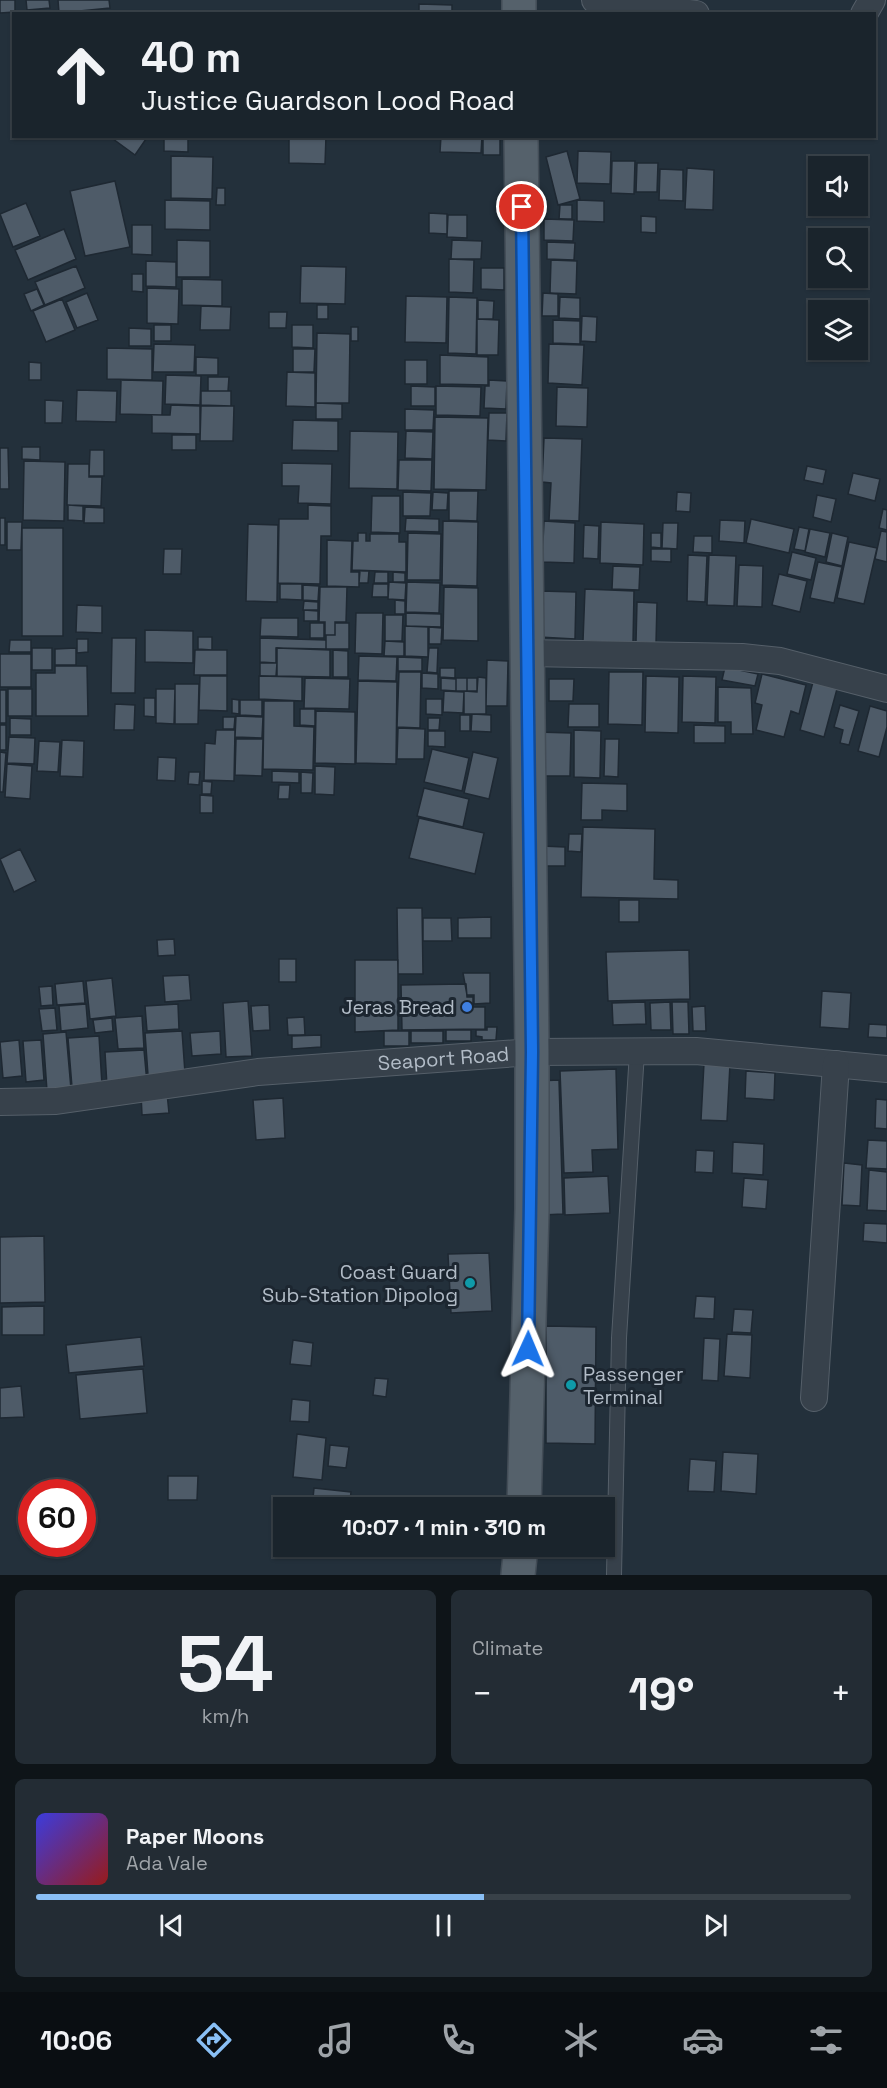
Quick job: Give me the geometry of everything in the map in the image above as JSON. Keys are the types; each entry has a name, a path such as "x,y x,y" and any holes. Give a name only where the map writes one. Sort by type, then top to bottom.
{"main road":[{"path":"521,138 532,1052 532,1209 524,1497"},
{"path":"518,1575 520,1557"}],"street":[{"path":"595,0 682,12"},
{"path":"527,653 742,657 780,661 887,689"},
{"name":"Seaport Road","path":"0,1102 56,1101 258,1072 532,1052 696,1051 887,1069"},
{"path":"814,1398 836,1064"}],"lane":[{"path":"614,1575 619,1338 637,1052"}],"building":[{"path":"0,0 15,0 15,12 0,13"},
{"path":"26,0 49,0 50,8 27,10"},
{"path":"58,0 109,0 110,8 59,12"},
{"path":"419,4 452,5 452,12 419,12"},
{"path":"112,138 145,138 135,155"},
{"path":"164,138 188,138 188,152 164,151"},
{"path":"289,138 326,138 325,164 289,163"},
{"path":"441,138 482,138 481,153 440,152"},
{"path":"483,138 500,138 500,155 483,155"},
{"path":"567,151 580,199 558,205 546,157"},
{"path":"578,151 611,152 610,184 577,183"},
{"path":"171,156 213,157 212,199 171,198"},
{"path":"612,161 635,161 634,194 611,193"},
{"path":"637,163 658,163 657,192 636,192"},
{"path":"687,168 714,170 713,210 685,209"},
{"path":"660,169 683,170 683,201 659,200"},
{"path":"115,181 130,247 85,256 70,191"},
{"path":"217,188 225,188 225,205 216,205"},
{"path":"165,200 210,201 210,230 165,229"},
{"path":"577,200 604,201 604,222 577,221"},
{"path":"26,203 40,236 13,247 0,214"},
{"path":"560,205 572,205 572,219 559,219"},
{"path":"429,213 447,214 447,234 429,233"},
{"path":"448,215 467,215 467,238 447,237"},
{"path":"641,216 656,217 656,233 641,232"},
{"path":"544,219 574,220 573,241 544,240"},
{"path":"132,225 152,225 152,255 132,254"},
{"path":"64,229 76,259 28,280 15,250"},
{"path":"177,240 210,241 210,277 177,277"},
{"path":"452,240 482,241 481,259 451,259"},
{"path":"547,242 575,243 574,260 547,259"},
{"path":"449,259 474,260 473,293 449,292"},
{"path":"551,260 577,261 576,294 550,293"},
{"path":"146,261 176,262 176,287 146,286"},
{"path":"76,266 85,288 45,305 35,282"},
{"path":"301,266 346,267 345,304 300,303"},
{"path":"481,268 504,268 504,290 481,289"},
{"path":"132,274 143,274 143,292 132,291"},
{"path":"182,279 222,280 222,306 182,305"},
{"path":"147,288 179,289 178,324 147,323"},
{"path":"37,289 44,305 31,311 24,294"},
{"path":"87,293 98,320 77,328 66,302"},
{"path":"543,293 558,294 558,316 542,316"},
{"path":"406,296 447,297 446,343 405,342"},
{"path":"449,297 477,298 476,354 448,353"},
{"path":"560,297 580,298 580,319 559,318"},
{"path":"62,299 75,330 46,342 33,311"},
{"path":"478,300 494,301 493,319 478,319"},
{"path":"317,305 328,305 328,319 317,319"},
{"path":"201,306 231,307 230,330 200,330"},
{"path":"269,312 287,312 286,328 269,328"},
{"path":"582,316 597,317 596,342 581,341"},
{"path":"477,319 499,320 498,355 477,355"},
{"path":"553,320 580,321 580,344 553,343"},
{"path":"154,325 171,325 171,341 154,341"},
{"path":"292,325 313,325 313,348 292,347"},
{"path":"351,327 358,327 358,341 351,341"},
{"path":"129,328 151,329 151,346 129,346"},
{"path":"317,333 350,334 349,403 316,403"},
{"path":"154,344 195,345 194,372 153,372"},
{"path":"549,344 584,345 582,385 548,383"},
{"path":"107,348 152,349 152,380 107,379"},
{"path":"293,349 315,349 314,372 293,372"},
{"path":"440,355 488,357 488,385 440,384"},
{"path":"196,357 218,358 218,375 196,375"},
{"path":"405,360 427,360 427,384 405,384"},
{"path":"29,362 41,363 41,380 29,380"},
{"path":"287,372 315,373 315,407 286,406"},
{"path":"166,375 201,376 200,405 165,404"},
{"path":"208,377 229,377 228,391 208,391"},
{"path":"121,380 163,381 162,415 120,414"},
{"path":"489,380 507,381 506,409 484,408 485,386 489,386"},
{"path":"411,386 435,387 435,406 411,406"},
{"path":"436,386 481,387 480,416 436,415"},
{"path":"557,387 588,388 587,427 556,426"},
{"path":"77,390 117,391 116,422 76,421"},
{"path":"201,391 231,391 231,406 201,405"},
{"path":"45,400 63,401 62,423 45,423"},
{"path":"316,403 342,404 342,419 316,419"},
{"path":"171,405 200,406 200,434 152,433 152,415 170,415"},
{"path":"201,406 234,406 233,441 200,441"},
{"path":"405,409 434,410 433,430 405,430"},
{"path":"489,413 507,413 506,441 488,440"},
{"path":"435,417 488,418 486,490 434,489"},
{"path":"293,420 338,421 338,451 292,450"},
{"path":"350,431 398,432 397,489 349,488"},
{"path":"406,431 433,432 432,459 405,458"},
{"path":"172,435 196,435 196,450 172,450"},
{"path":"544,438 582,439 579,521 549,520 551,483 542,482"},
{"path":"22,447 40,447 40,460 22,459"},
{"path":"0,448 8,448 9,489 0,489"},
{"path":"90,450 104,450 104,476 89,476"},
{"path":"399,460 432,460 431,491 398,490"},
{"path":"24,461 65,462 64,521 23,520"},
{"path":"282,463 332,464 331,504 298,503 299,486 282,486"},
{"path":"68,464 89,464 89,477 102,477 101,506 67,505"},
{"path":"807,466 826,470 823,484 804,480"},
{"path":"853,473 880,479 875,501 848,494"},
{"path":"449,491 478,491 477,521 449,520"},
{"path":"403,492 431,493 430,516 403,516"},
{"path":"433,492 448,493 447,510 432,510"},
{"path":"677,492 691,493 690,512 676,511"},
{"path":"817,495 836,499 831,522 813,517"},
{"path":"372,496 400,496 400,533 371,532"},
{"path":"68,505 83,506 83,521 68,520"},
{"path":"308,505 331,506 331,536 321,536 320,584 278,583 279,519 308,519"},
{"path":"85,507 104,508 104,523 84,523"},
{"path":"883,509 887,510 887,530 879,528"},
{"path":"0,518 5,518 5,545 0,545"},
{"path":"406,518 439,519 439,532 405,531"},
{"path":"751,519 794,529 789,553 746,543"},
{"path":"720,520 745,521 744,543 719,541"},
{"path":"443,521 478,522 477,586 442,585"},
{"path":"544,521 575,523 574,563 542,562"},
{"path":"7,522 22,522 21,550 7,550"},
{"path":"601,522 644,524 643,565 600,563"},
{"path":"663,523 678,523 677,549 662,548"},
{"path":"248,524 278,525 277,602 246,601"},
{"path":"584,525 599,526 598,559 583,558"},
{"path":"799,527 809,529 805,551 794,549"},
{"path":"22,528 63,528 63,636 22,636"},
{"path":"810,529 830,533 825,557 805,552"},
{"path":"881,531 887,532 887,562 875,559"},
{"path":"358,533 366,533 366,541 370,541 370,534 399,534 399,542 406,542 406,572 352,570 353,541 358,541"},
{"path":"408,533 441,534 440,580 407,580"},
{"path":"651,533 661,533 661,548 651,547"},
{"path":"832,533 848,537 842,566 826,562"},
{"path":"694,536 712,536 712,553 693,552"},
{"path":"327,540 352,541 351,572 359,572 359,587 327,586"},
{"path":"849,542 877,548 864,604 837,598"},
{"path":"164,549 182,549 181,574 163,574"},
{"path":"651,549 671,549 671,562 651,561"},
{"path":"792,552 816,558 811,580 787,574"},
{"path":"688,555 707,556 705,602 687,601"},
{"path":"709,555 736,556 734,606 707,605"},
{"path":"818,562 842,567 834,603 810,598"},
{"path":"739,565 763,566 762,607 737,606"},
{"path":"613,566 640,567 639,590 612,589"},
{"path":"360,571 369,571 368,583 359,583"},
{"path":"375,572 388,572 388,583 374,583"},
{"path":"393,572 405,573 405,582 393,582"},
{"path":"779,574 807,581 800,612 772,605"},
{"path":"389,582 406,583 405,600 388,599"},
{"path":"407,582 440,583 439,613 406,612"},
{"path":"280,584 302,584 302,600 280,599"},
{"path":"373,584 388,584 388,597 372,597"},
{"path":"303,585 319,586 318,601 303,600"},
{"path":"320,587 347,587 346,622 335,622 335,635 325,635 325,622 319,622"},
{"path":"444,587 478,588 478,641 443,640"},
{"path":"585,589 634,591 633,643 583,641"},
{"path":"540,591 576,592 575,639 539,637"},
{"path":"395,600 405,601 405,614 395,614"},
{"path":"304,601 318,602 318,610 303,610"},
{"path":"637,602 657,603 656,643 636,642"},
{"path":"77,605 102,606 102,633 76,632"},
{"path":"304,610 318,611 318,621 304,621"},
{"path":"356,613 383,613 382,654 355,653"},
{"path":"406,613 441,614 441,627 406,626"},
{"path":"385,615 403,615 402,641 385,641"},
{"path":"261,618 298,618 298,637 260,636"},
{"path":"310,623 324,623 324,638 310,638"},
{"path":"335,623 349,623 349,649 326,649 326,635 335,635"},
{"path":"405,626 428,627 428,657 405,656"},
{"path":"429,627 442,628 441,644 429,644"},
{"path":"145,630 193,631 193,663 145,662"},
{"path":"198,637 212,637 212,650 198,649"},
{"path":"112,638 136,638 135,693 111,693"},
{"path":"260,638 326,640 326,649 276,648 276,663 260,662"},
{"path":"77,639 88,639 88,652 77,653"},
{"path":"10,640 31,640 31,652 9,652"},
{"path":"385,641 404,642 404,656 384,656"},
{"path":"32,648 52,648 52,670 32,670"},
{"path":"76,648 76,665 55,665 55,649"},
{"path":"277,648 330,650 330,677 277,676"},
{"path":"429,648 438,648 437,673 427,672"},
{"path":"195,650 227,650 227,675 194,675"},
{"path":"333,650 348,651 348,677 333,677"},
{"path":"0,654 31,654 31,687 0,687"},
{"path":"359,656 397,657 396,681 358,680"},
{"path":"398,657 422,658 422,671 398,671"},
{"path":"487,660 508,661 507,706 486,706"},
{"path":"260,663 277,663 276,676 260,676"},
{"path":"55,666 87,666 88,716 36,716 36,673 55,673"},
{"path":"725,667 758,674 755,686 722,680"},
{"path":"440,668 455,668 455,678 440,677"},
{"path":"399,672 421,672 420,728 397,727"},
{"path":"609,672 643,672 642,725 608,724"},
{"path":"422,673 438,674 438,689 422,688"},
{"path":"762,674 806,685 799,714 791,711 784,737 756,730 762,705 755,703"},
{"path":"200,676 227,676 227,711 199,710"},
{"path":"259,676 302,677 302,701 259,699"},
{"path":"646,676 679,677 678,733 645,732"},
{"path":"683,676 716,677 715,723 682,722"},
{"path":"478,677 486,678 486,714 464,714 464,691 477,692"},
{"path":"305,678 350,679 349,709 304,708"},
{"path":"441,678 456,679 456,691 441,690"},
{"path":"456,678 467,678 467,691 456,691"},
{"path":"467,678 477,678 477,691 467,691"},
{"path":"549,679 574,679 573,701 549,701"},
{"path":"358,681 397,682 396,764 356,763"},
{"path":"813,682 837,689 824,737 800,730"},
{"path":"175,684 199,684 198,724 175,724"},
{"path":"718,687 751,688 753,734 731,734 731,722 718,722"},
{"path":"8,689 32,689 32,716 8,716"},
{"path":"156,689 175,689 174,724 156,723"},
{"path":"0,690 6,690 6,723 0,723"},
{"path":"444,691 464,692 463,713 443,712"},
{"path":"144,698 155,698 155,717 144,716"},
{"path":"232,699 239,700 239,714 232,713"},
{"path":"426,699 442,699 442,715 426,714"},
{"path":"240,700 262,700 262,716 240,715"},
{"path":"264,701 294,701 294,726 314,727 313,770 263,769"},
{"path":"115,704 135,705 134,730 114,730"},
{"path":"569,704 599,704 599,727 568,727"},
{"path":"840,705 859,711 849,745 840,743 843,730 834,727"},
{"path":"870,706 887,711 887,727 879,757 858,751"},
{"path":"300,709 315,709 315,726 300,725"},
{"path":"316,711 355,712 355,764 315,763"},
{"path":"472,714 491,715 491,732 471,731"},
{"path":"460,715 470,715 470,731 460,731"},
{"path":"236,716 263,717 262,738 235,737"},
{"path":"223,717 235,717 234,729 223,729"},
{"path":"10,718 31,719 31,735 10,735"},
{"path":"428,718 440,718 439,730 428,730"},
{"path":"0,725 6,725 6,750 0,750"},
{"path":"694,725 725,726 725,743 694,743"},
{"path":"398,728 425,729 424,759 397,759"},
{"path":"216,730 235,730 234,781 204,780 205,743 215,744"},
{"path":"574,730 601,731 600,778 574,777"},
{"path":"428,731 445,731 445,747 428,746"},
{"path":"537,732 571,733 570,776 537,776"},
{"path":"9,737 35,738 34,764 7,763"},
{"path":"236,739 263,739 262,776 235,775"},
{"path":"605,739 619,739 618,777 604,776"},
{"path":"62,740 84,741 83,777 60,776"},
{"path":"39,741 60,742 58,772 37,771"},
{"path":"432,749 469,758 462,791 424,782"},
{"path":"0,752 6,753 3,792 0,792"},
{"path":"473,752 498,758 489,799 464,793"},
{"path":"158,757 176,758 175,781 157,780"},
{"path":"7,764 32,766 30,799 5,797"},
{"path":"315,766 335,767 334,795 315,794"},
{"path":"272,771 299,772 299,783 272,782"},
{"path":"189,772 200,772 199,785 188,784"},
{"path":"301,772 313,773 312,793 301,793"},
{"path":"202,781 212,782 211,794 202,794"},
{"path":"582,783 627,784 627,811 602,810 602,820 581,820"},
{"path":"279,785 290,785 289,799 278,799"},
{"path":"424,788 469,799 463,827 417,816"},
{"path":"200,795 213,796 213,813 200,813"},
{"path":"419,818 484,833 475,874 409,858"},
{"path":"583,827 655,829 654,879 678,880 678,899 581,897"},
{"path":"569,834 582,834 581,852 568,851"},
{"path":"541,846 565,847 565,866 540,866"},
{"path":"20,849 36,881 14,892 0,859"},
{"path":"619,900 639,900 639,922 619,922"},
{"path":"397,908 422,908 423,974 398,974"},
{"path":"491,917 491,938 458,938 458,918"},
{"path":"423,918 451,918 452,941 423,941"},
{"path":"174,939 175,955 158,956 157,940"},
{"path":"689,950 690,999 608,1001 606,952"},
{"path":"279,959 296,959 296,982 279,982"},
{"path":"355,960 398,960 398,1030 355,1032"},
{"path":"463,973 490,973 490,1003 474,1004 474,995 467,995"},
{"path":"189,975 191,1000 165,1002 163,976"},
{"path":"112,978 116,1016 90,1019 86,981"},
{"path":"83,981 85,1003 57,1005 55,984"},
{"path":"466,984 467,997 473,997 473,1007 485,1007 485,1029 402,1030 401,985"},
{"path":"52,986 53,1005 41,1006 39,987"},
{"path":"822,991 851,993 849,1029 820,1027"},
{"path":"248,1001 252,1056 226,1057 223,1003"},
{"path":"645,1002 646,1024 613,1025 612,1003"},
{"path":"670,1002 671,1030 651,1030 650,1003"},
{"path":"672,1002 688,1002 689,1034 673,1034"},
{"path":"86,1004 88,1028 61,1031 59,1006"},
{"path":"178,1004 179,1029 147,1031 145,1006"},
{"path":"269,1005 270,1030 253,1031 251,1006"},
{"path":"705,1006 706,1031 693,1031 692,1007"},
{"path":"55,1008 57,1030 42,1031 39,1009"},
{"path":"142,1016 144,1048 118,1049 115,1018"},
{"path":"304,1017 305,1035 288,1035 287,1018"},
{"path":"112,1018 113,1031 95,1033 93,1020"},
{"path":"869,1024 887,1025 887,1038 868,1037"},
{"path":"487,1027 497,1027 496,1040 482,1040 482,1037 476,1036 476,1030 487,1030"},
{"path":"446,1030 471,1030 471,1041 446,1041"},
{"path":"182,1031 185,1073 148,1075 145,1033"},
{"path":"220,1031 221,1054 192,1056 190,1033"},
{"path":"384,1031 409,1031 409,1046 384,1046"},
{"path":"411,1031 443,1031 443,1043 411,1043"},
{"path":"66,1032 71,1089 47,1091 43,1034"},
{"path":"321,1035 321,1047 292,1049 292,1036"},
{"path":"99,1036 102,1085 72,1087 68,1038"},
{"path":"19,1040 22,1076 3,1078 0,1042"},
{"path":"41,1040 44,1080 26,1082 23,1041"},
{"path":"144,1050 147,1083 107,1086 105,1052"},
{"path":"704,1063 730,1064 727,1121 701,1120"},
{"path":"616,1069 618,1149 592,1150 593,1172 564,1173 560,1071"},
{"path":"746,1071 775,1073 774,1100 745,1098"},
{"path":"559,1080 563,1214 542,1215 537,1081"},
{"path":"167,1093 169,1113 142,1115 141,1094"},
{"path":"283,1098 285,1138 256,1140 253,1100"},
{"path":"876,1099 887,1100 887,1129 875,1128"},
{"path":"868,1140 887,1141 887,1169 866,1168"},
{"path":"733,1142 764,1144 763,1175 732,1173"},
{"path":"696,1150 714,1151 713,1173 695,1172"},
{"path":"844,1163 862,1165 860,1206 842,1205"},
{"path":"869,1170 887,1172 887,1211 867,1210"},
{"path":"608,1176 610,1213 565,1215 564,1178"},
{"path":"744,1178 768,1180 766,1209 742,1207"},
{"path":"864,1223 887,1224 887,1243 863,1241"},
{"path":"44,1236 45,1302 0,1303 0,1237"},
{"name":"Coast Guard Sub-Station Dipolog","path":"489,1253 492,1311 451,1313 448,1254"},
{"path":"696,1296 715,1297 714,1319 694,1318"},
{"path":"44,1306 44,1335 2,1335 2,1307"},
{"path":"734,1309 753,1310 751,1333 732,1332"},
{"name":"Passenger Terminal","path":"546,1326 596,1327 595,1444 546,1443"},
{"path":"727,1334 752,1335 750,1378 724,1376"},
{"path":"141,1337 144,1366 69,1373 66,1345"},
{"path":"704,1338 720,1339 718,1381 702,1380"},
{"path":"293,1340 313,1343 311,1366 290,1364"},
{"path":"143,1369 147,1413 80,1419 76,1375"},
{"path":"375,1378 388,1379 386,1397 373,1395"},
{"path":"21,1386 24,1417 0,1418 0,1388"},
{"path":"292,1399 310,1401 309,1422 290,1421"},
{"path":"297,1434 326,1438 322,1480 293,1477"},
{"path":"330,1445 349,1447 346,1468 328,1466"},
{"path":"723,1452 758,1454 756,1494 721,1491"},
{"path":"690,1459 716,1461 714,1492 688,1491"},
{"path":"168,1476 198,1476 197,1500 168,1500"},
{"path":"314,1488 351,1492 350,1497 313,1497"}],"place":[{"name":"Jeras Bread","path":"467,1007"},
{"name":"Coast Guard Sub-Station Dipolog","path":"470,1283"},
{"name":"Passenger Terminal","path":"571,1385"}],"route":[{"path":"522,207 532,1052 532,1209 528,1349"}]}
